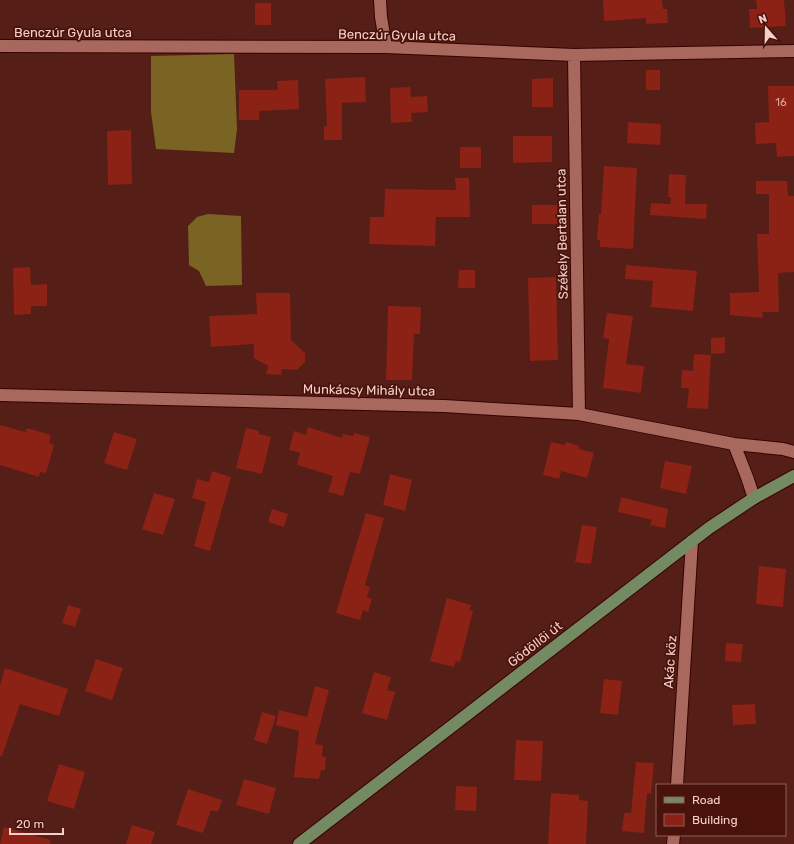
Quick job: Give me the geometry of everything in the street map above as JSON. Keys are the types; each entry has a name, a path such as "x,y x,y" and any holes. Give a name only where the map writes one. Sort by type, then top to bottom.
{"main road":[{"name":"Gödöllői út","path":"299,844 709,528 754,498 794,476"}],"street":[{"path":"380,0 386,47"},
{"name":"Benczúr Gyula utca","path":"0,46 386,47 574,55 794,51"},
{"name":"Székely Bertalan utca","path":"574,55 579,414"},
{"name":"Munkácsy Mihály utca","path":"0,395 444,406 579,414 734,444 783,449 794,452"},
{"path":"734,444 754,498"},
{"name":"Akác köz","path":"677,784 692,541"}],"shaded area":[{"path":"234,54 237,129 234,153 156,149 151,112 151,56"},
{"path":"208,214 241,216 242,285 206,286 199,271 189,265 188,226 197,217"}],"building":[{"path":"603,0 662,0 663,9 667,9 668,23 646,24 646,18 604,21"},
{"path":"756,0 784,0 786,26 750,28 749,9 757,9"},
{"path":"255,3 271,3 271,25 255,25"},
{"path":"646,70 660,70 660,90 646,90"},
{"path":"365,77 366,102 342,103 342,140 324,140 324,126 327,126 325,79"},
{"path":"553,78 553,107 532,107 532,79"},
{"path":"298,80 299,109 259,111 259,120 239,120 239,90 278,90 277,81"},
{"path":"768,86 794,86 794,156 777,157 776,143 756,144 755,123 769,122"},
{"path":"410,87 411,97 427,96 428,112 411,113 412,122 391,123 390,88"},
{"path":"628,122 661,124 660,145 627,143"},
{"path":"131,130 132,184 108,185 107,131"},
{"path":"513,136 552,136 552,162 513,163"},
{"path":"460,147 481,147 481,168 460,168"},
{"path":"604,166 637,168 633,249 600,247 600,240 597,240 599,214 601,214"},
{"path":"669,174 686,175 685,204 707,204 706,219 650,215 651,203 670,204 671,197 668,197"},
{"path":"455,178 469,178 470,217 436,217 435,246 369,244 370,217 384,217 385,189 456,190"},
{"path":"756,181 787,181 788,196 794,196 794,272 778,273 779,312 762,312 763,318 730,315 730,293 759,292 757,234 769,234 769,194 756,194"},
{"path":"532,205 557,205 557,224 532,224"},
{"path":"626,265 697,271 693,311 651,307 653,281 625,279"},
{"path":"30,267 31,285 47,284 47,306 31,306 31,314 14,315 13,268"},
{"path":"459,270 475,270 475,288 458,288"},
{"path":"556,277 558,360 530,361 528,278"},
{"path":"256,293 290,293 291,340 305,353 305,362 297,370 282,369 281,375 266,374 268,366 254,358 254,344 211,347 209,316 257,314"},
{"path":"388,306 421,307 420,334 414,334 412,380 386,380"},
{"path":"607,313 633,316 626,364 644,366 641,393 603,388 609,339 603,338"},
{"path":"725,337 725,353 711,354 711,338"},
{"path":"694,354 711,355 708,409 687,408 689,388 681,388 682,370 693,371"},
{"path":"0,425 25,432 27,428 51,435 49,443 54,445 46,473 40,472 39,477 0,465"},
{"path":"308,427 342,438 343,434 353,436 354,433 370,437 360,474 350,472 343,496 328,492 333,476 297,465 300,453 289,450 294,431 306,435"},
{"path":"246,428 259,431 259,434 271,437 262,474 236,468"},
{"path":"114,432 137,439 127,470 104,463"},
{"path":"551,442 564,445 567,442 579,446 579,449 594,453 587,478 561,471 559,479 543,475"},
{"path":"665,461 692,466 686,494 660,488"},
{"path":"212,471 231,477 210,551 194,546 206,502 192,498 197,479 209,482"},
{"path":"390,474 412,480 405,511 383,505"},
{"path":"154,493 175,499 163,535 142,529"},
{"path":"621,497 668,509 665,528 650,525 652,520 618,512"},
{"path":"272,509 288,514 284,527 268,522"},
{"path":"366,513 384,518 365,585 370,587 367,597 372,599 368,612 363,610 360,620 336,613"},
{"path":"582,525 597,527 591,564 575,562"},
{"path":"759,566 786,569 783,607 756,604"},
{"path":"447,598 471,605 469,610 473,611 460,662 456,661 454,667 430,661"},
{"path":"68,605 81,609 75,627 62,623"},
{"path":"726,643 743,644 741,662 725,661"},
{"path":"96,659 123,668 112,700 85,691"},
{"path":"5,668 68,689 59,716 20,704 2,756 0,756 0,685"},
{"path":"374,672 391,677 387,690 395,692 387,720 362,713"},
{"path":"604,679 622,681 618,715 600,713"},
{"path":"315,686 329,690 315,744 323,745 322,756 326,757 325,770 321,770 319,779 294,777 299,731 276,725 279,710 307,717"},
{"path":"755,704 756,724 733,725 732,705"},
{"path":"262,712 276,716 267,744 254,740"},
{"path":"516,740 543,741 541,781 514,780"},
{"path":"636,762 654,763 651,794 647,793 644,833 622,831 624,813 631,813"},
{"path":"59,764 85,772 74,809 47,801"},
{"path":"244,779 276,788 269,814 236,805"},
{"path":"456,786 477,787 476,811 455,810"},
{"path":"188,789 222,800 218,812 211,810 203,833 176,825"},
{"path":"551,793 579,795 579,800 588,801 586,844 548,844"},
{"path":"132,825 155,832 151,844 126,844"},
{"path":"4,827 51,840 50,844 0,844"}]}
